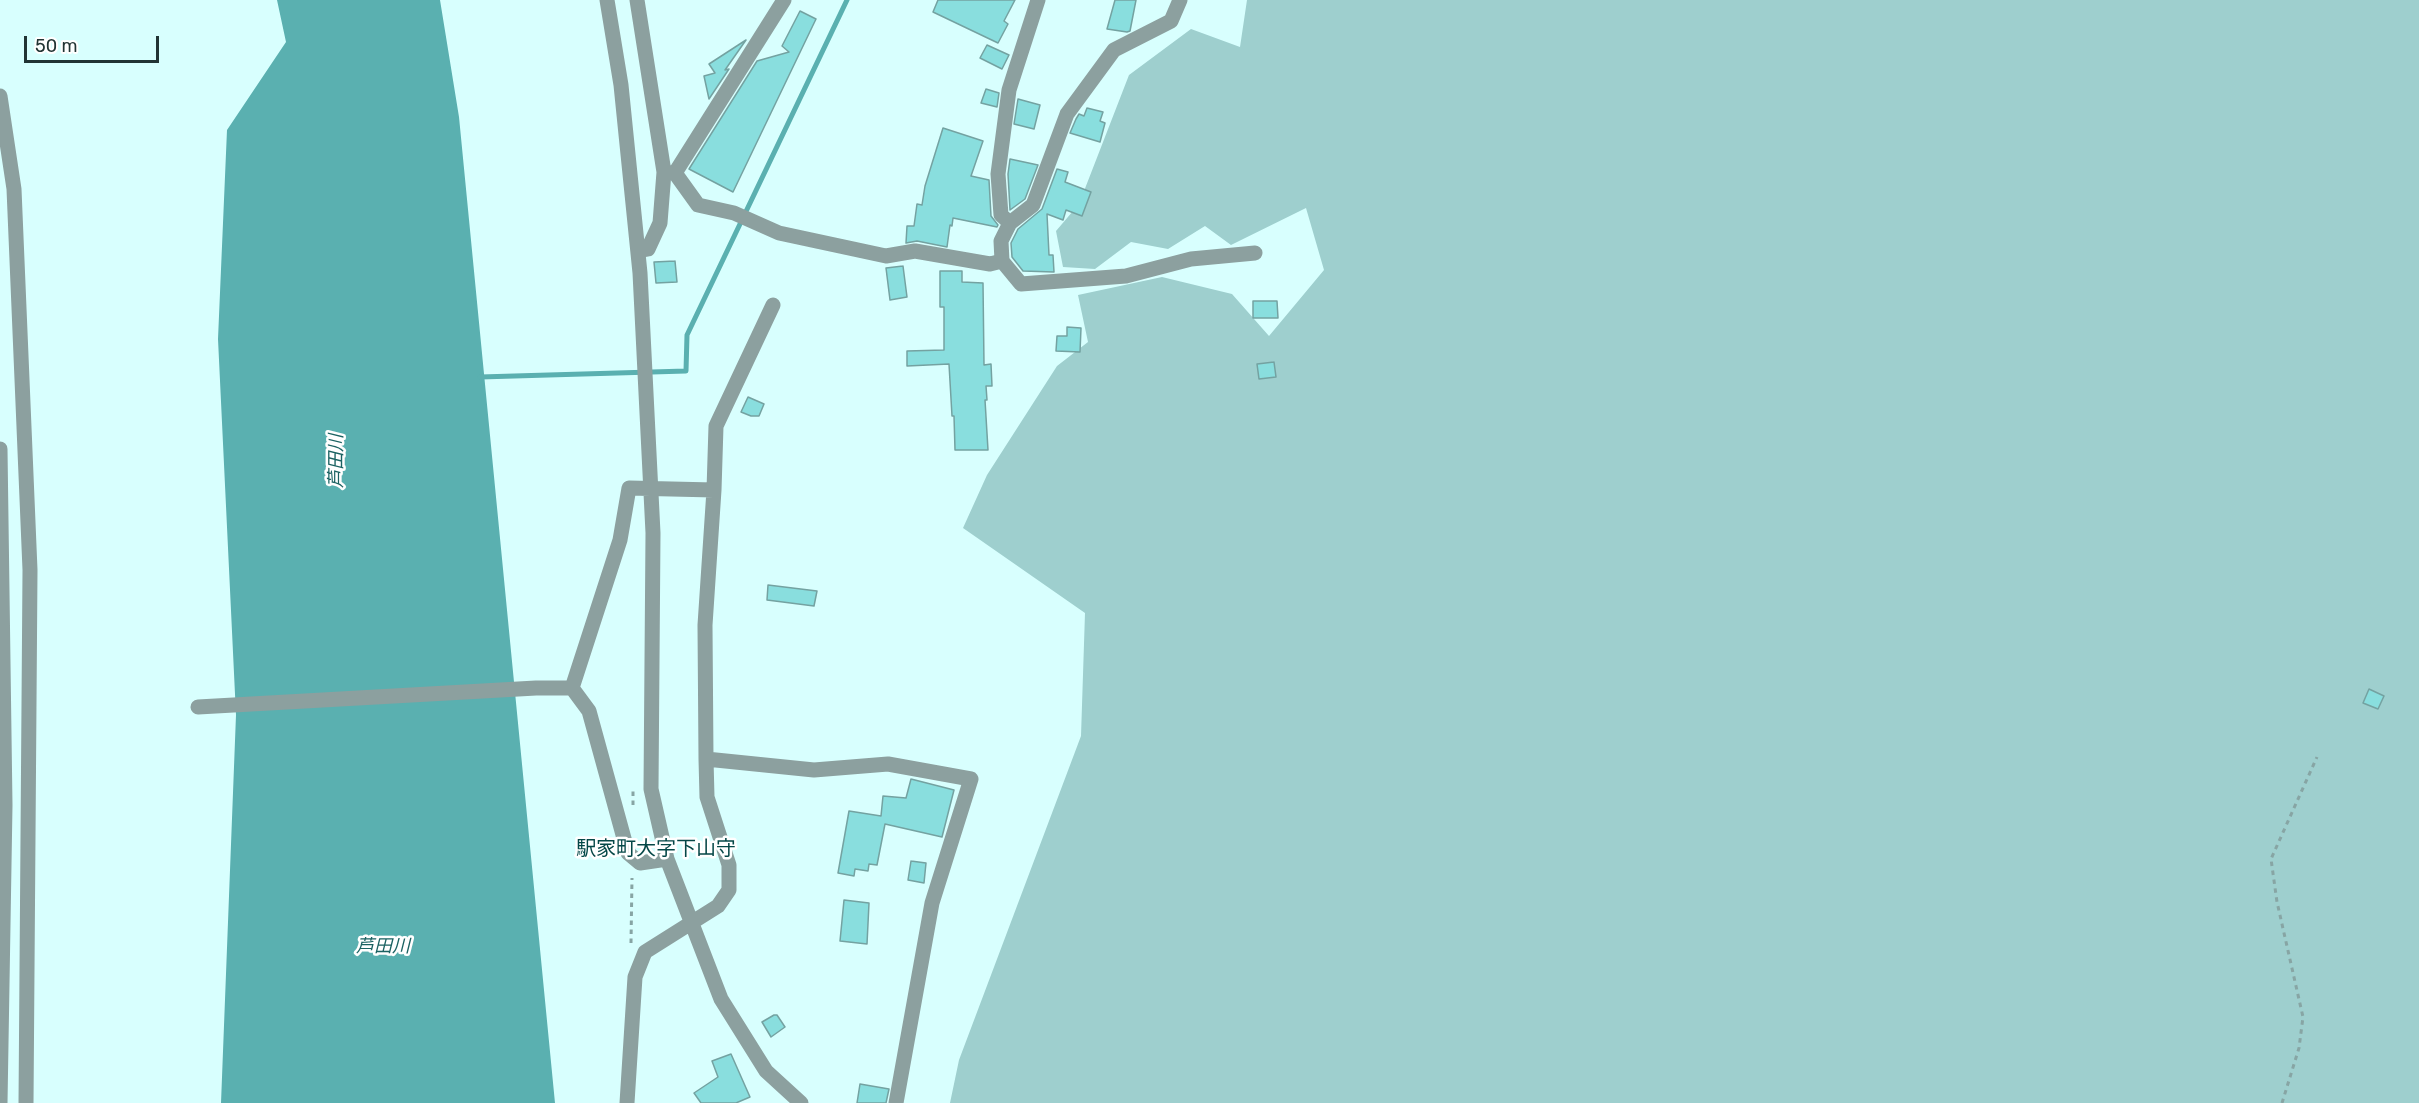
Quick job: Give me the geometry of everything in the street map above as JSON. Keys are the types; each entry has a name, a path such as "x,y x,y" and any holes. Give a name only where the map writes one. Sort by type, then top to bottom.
{"street":[{"path":"607,0 621,85 638,251 652,532 651,789 667,860 721,999 766,1071 794,1101"},
{"path":"637,0 670,173 698,206 734,213 778,233 858,252 886,256 915,251 990,264 1002,261"},
{"path":"638,251 648,249 660,223 670,173 784,0"},
{"path":"1010,223 1001,215 998,174 1009,90 1038,0"},
{"path":"1180,0 1171,21 1114,51 1067,114 1033,205 1010,223 1001,241 1002,261 1021,284 1126,276 1191,259 1255,254"},
{"path":"0,96 14,189 30,570 27,1103"},
{"path":"627,1103 635,977 645,952 718,906 729,890 729,865 707,797 705,625 716,426 773,305"},
{"path":"0,449 6,805 0,1103"},
{"path":"572,688 620,540 629,488 714,490"},
{"path":"198,707 536,688 572,688"},
{"path":"572,688 589,711 628,853 640,863 667,860"},
{"path":"706,759 814,770 888,764 971,779 932,903 896,1103"}],"path":[{"path":"2282,1103 2299,1048 2303,1017 2277,902 2271,859 2317,757"}],"shaded area":[{"path":"1247,0 2419,0 2419,1103 950,1103 959,1060 1081,736 1085,613 963,528 987,475 1057,366 1088,342 1078,295 1162,277 1232,294 1269,336 1324,270 1306,208 1231,245 1205,226 1168,249 1131,242 1095,269 1063,267 1056,231 1079,204 1129,75 1191,29 1240,47"}],"water":[{"name":"芦田川","path":"277,0 440,0 459,117 555,1103 221,1103 236,715 218,339 227,130 286,42"}],"building":[{"path":"938,0 1015,0 1004,21 1008,24 998,43 933,12"},
{"path":"1115,0 1136,0 1130,31 1107,29"},
{"path":"800,11 816,19 733,192 689,169 757,61 789,52 782,46"},
{"path":"746,40 725,70 729,69 709,99 704,76 715,73 709,64"},
{"path":"987,45 1009,55 1002,69 980,58"},
{"path":"986,89 999,93 997,107 981,103"},
{"path":"1018,99 1040,105 1034,129 1014,124"},
{"path":"1087,108 1103,112 1100,121 1105,123 1100,142 1070,133 1079,114 1084,116"},
{"path":"943,128 983,141 971,176 989,180 991,216 998,225 997,227 953,218 947,247 917,241 906,243 907,226 914,226 917,204 922,205 925,186"},
{"path":"1010,159 1038,165 1025,199 1010,210 1008,174"},
{"path":"1057,169 1068,172 1065,182 1091,192 1082,216 1066,210 1063,220 1047,214 1049,255 1053,255 1054,272 1023,271 1012,257 1011,243 1018,229 1042,209"},
{"path":"675,261 677,282 656,283 654,262"},
{"path":"903,266 907,297 890,300 886,268"},
{"path":"940,271 962,271 962,282 983,283 984,365 991,364 992,386 986,386 987,400 985,400 988,450 955,450 949,364 907,366 907,351 944,350 944,307 940,307"},
{"path":"1253,301 1277,301 1278,318 1253,318"},
{"path":"1067,327 1081,328 1080,352 1056,351 1057,336 1067,336"},
{"path":"1274,362 1276,377 1259,379 1257,364"},
{"path":"748,397 764,404 759,416 741,412"},
{"path":"768,585 817,591 814,606 767,600"},
{"path":"2369,689 2384,696 2378,709 2363,703"},
{"path":"911,779 954,790 942,837 885,824 877,865 869,864 868,871 855,869 854,876 838,873 849,811 881,816 883,796 906,798"},
{"path":"911,861 926,863 924,883 908,880"},
{"path":"844,900 869,903 867,944 840,941"},
{"path":"777,1015 785,1027 771,1037 762,1022"},
{"path":"731,1054 750,1097 736,1103 701,1103 694,1093 718,1077 712,1061"},
{"path":"860,1084 889,1089 886,1103 857,1103"}],"waterway":[{"path":"480,377 686,371 687,335 847,0"}],"district":[{"name":"駅家町大字下山守","path":"656,849"}]}
